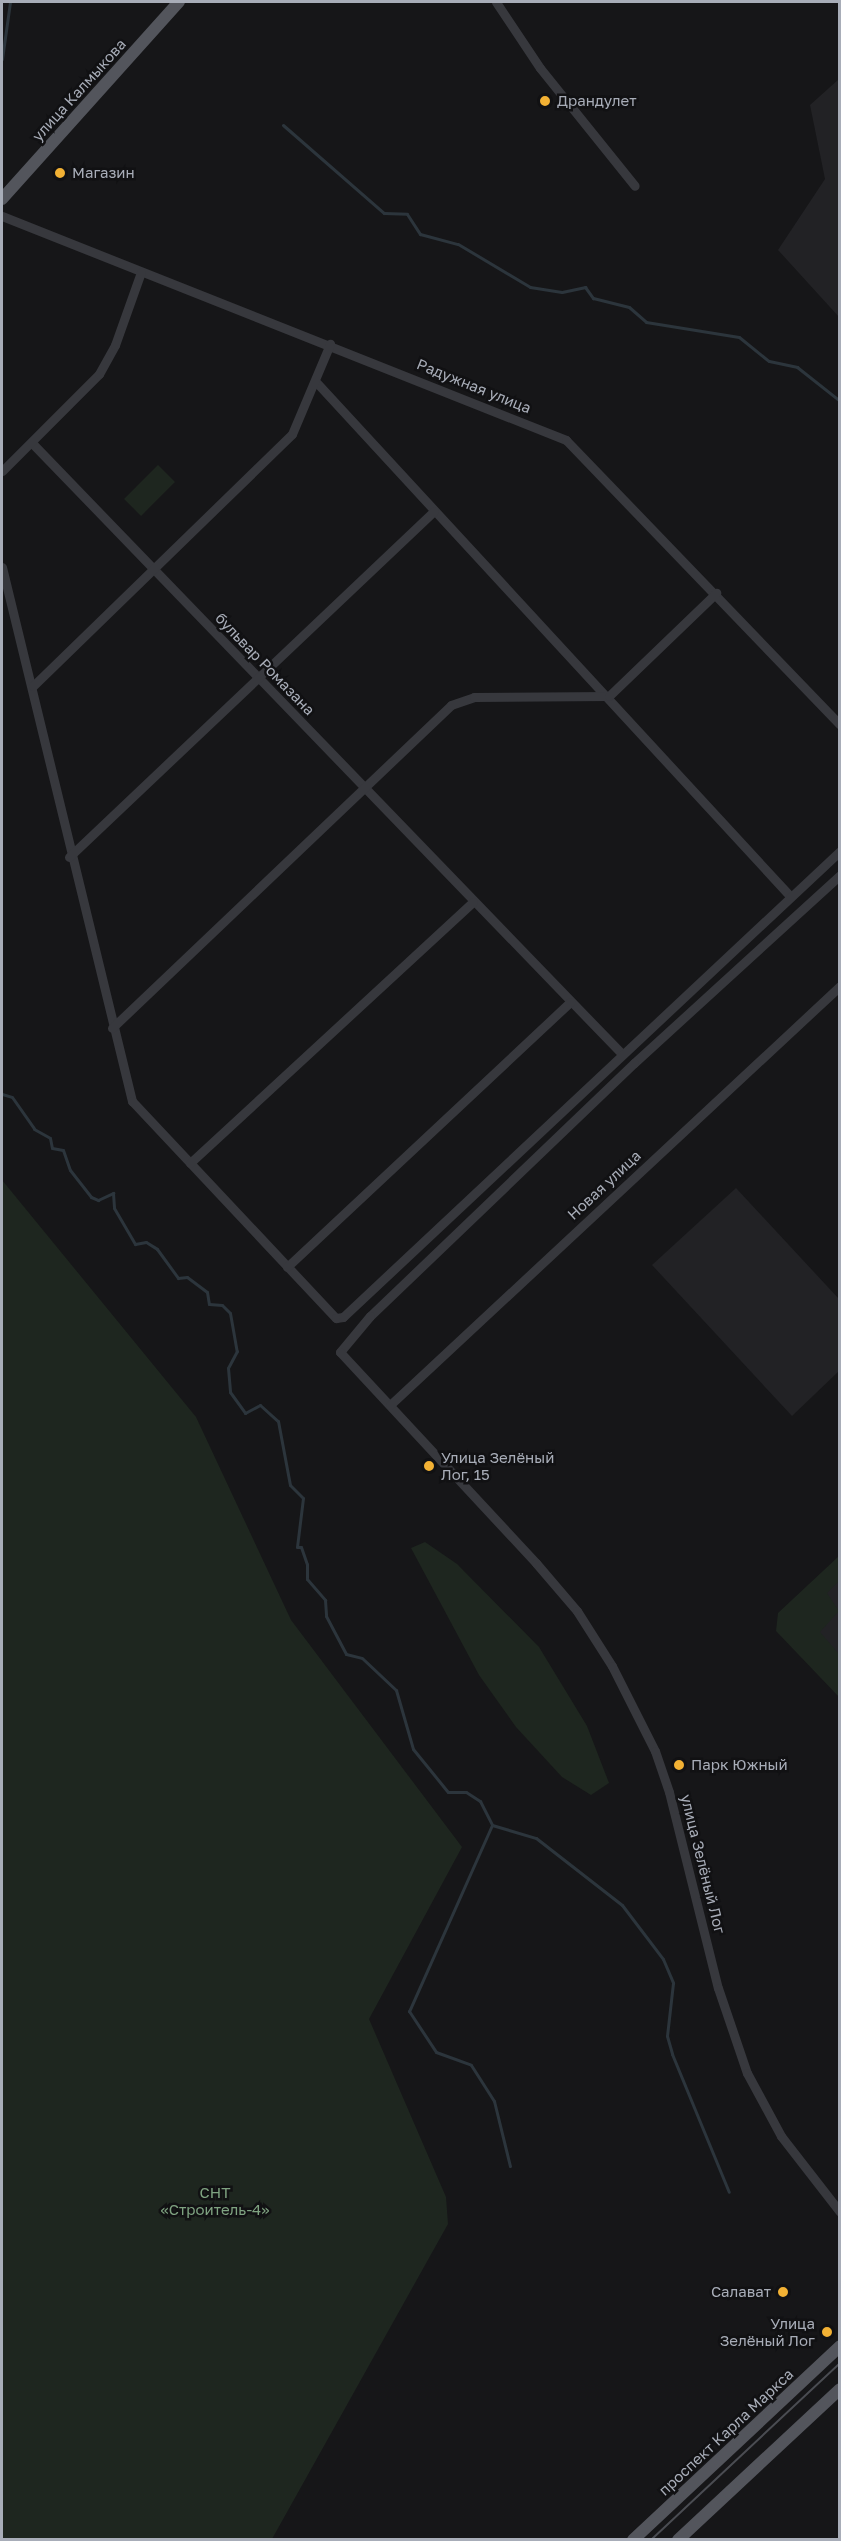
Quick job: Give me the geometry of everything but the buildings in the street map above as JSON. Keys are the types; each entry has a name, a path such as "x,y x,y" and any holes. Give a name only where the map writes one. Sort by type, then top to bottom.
{"main road":[{"name":"улица Калмыкова","path":"2,199 179,2"},
{"name":"проспект Карла Маркса","path":"633,2540 840,2346"},
{"path":"678,2540 840,2389"}],"street":[{"path":"496,2 540,68 635,186"},
{"name":"Радужная улица","path":"2,216 330,344 566,440 716,593 840,725"},
{"path":"2,471 99,374 115,345 141,272"},
{"path":"33,686 154,571 292,434 317,383 330,344"},
{"path":"317,383 609,696 790,896"},
{"name":"бульвар Ромазана","path":"32,443 622,1054"},
{"path":"69,857 255,676 434,511"},
{"path":"2,567 33,686 69,857 132,1101 333,1317 341,1319 840,851"},
{"path":"112,1029 365,786 462,699 609,696 716,593"},
{"name":"улица Зелёный Лог","path":"840,875 634,1063 370,1316 340,1352 536,1563 577,1611 612,1666 655,1751 669,1792 718,1988 744,2065 781,2136 840,2212"},
{"path":"190,1163 473,902"},
{"name":"Новая улица","path":"390,1405 840,986"},
{"path":"287,1267 570,1002"}],"shaded area":[{"path":"839,79 839,317 778,250 825,179 810,105"},
{"path":"736,1188 839,1299 839,1371 792,1416 652,1265"},
{"path":"839,1575 839,1675 790,1621"}],"green space":[{"path":"158,465 175,482 141,516 124,499"},
{"name":"СНТ «Строитель-4»","path":"2,1180 196,1417 291,1620 462,1847 369,2019 446,2197 448,2224 272,2539 2,2539"},
{"path":"425,1542 457,1564 539,1647 587,1726 609,1783 591,1795 562,1777 516,1727 479,1675 411,1548"},
{"path":"839,1556 839,1581 827,1593 839,1611 820,1632 839,1654 839,1697 776,1631 778,1613"}],"waterway":[{"path":"2,59 10,2"},
{"path":"283,125 384,213 407,214 420,234 458,244 530,287 562,292 585,287 593,298 629,307 646,322 739,337 769,361 797,367 840,401"},
{"path":"2,1094 12,1097 34,1129 50,1138 52,1148 63,1150 70,1170 91,1197 98,1200 113,1193 114,1208 135,1244 146,1242 157,1249 178,1278 187,1277 207,1292 209,1304 222,1305 230,1313 237,1351 228,1368 230,1392 245,1413 260,1405 278,1421 290,1485 303,1498 297,1547 301,1547 307,1564 307,1579 325,1600 326,1616 346,1654 362,1658 396,1690 413,1749 448,1792 466,1792 480,1801 492,1825 536,1838 622,1905 663,1959 673,1983 667,2036 672,2054 729,2192"},
{"path":"492,1825 409,2011 436,2052 471,2065 494,2101 510,2166"}],"tram line":[{"path":"651,2540 840,2363"}],"place":[{"name":"Драндулет","path":"545,101"},
{"name":"Магазин","path":"60,173"},
{"name":"Улица Зелёный Лог, 15","path":"429,1466"},
{"name":"Парк Южный","path":"679,1765"},
{"name":"Салават","path":"783,2292"},
{"name":"Улица Зелёный Лог","path":"827,2332"}]}
